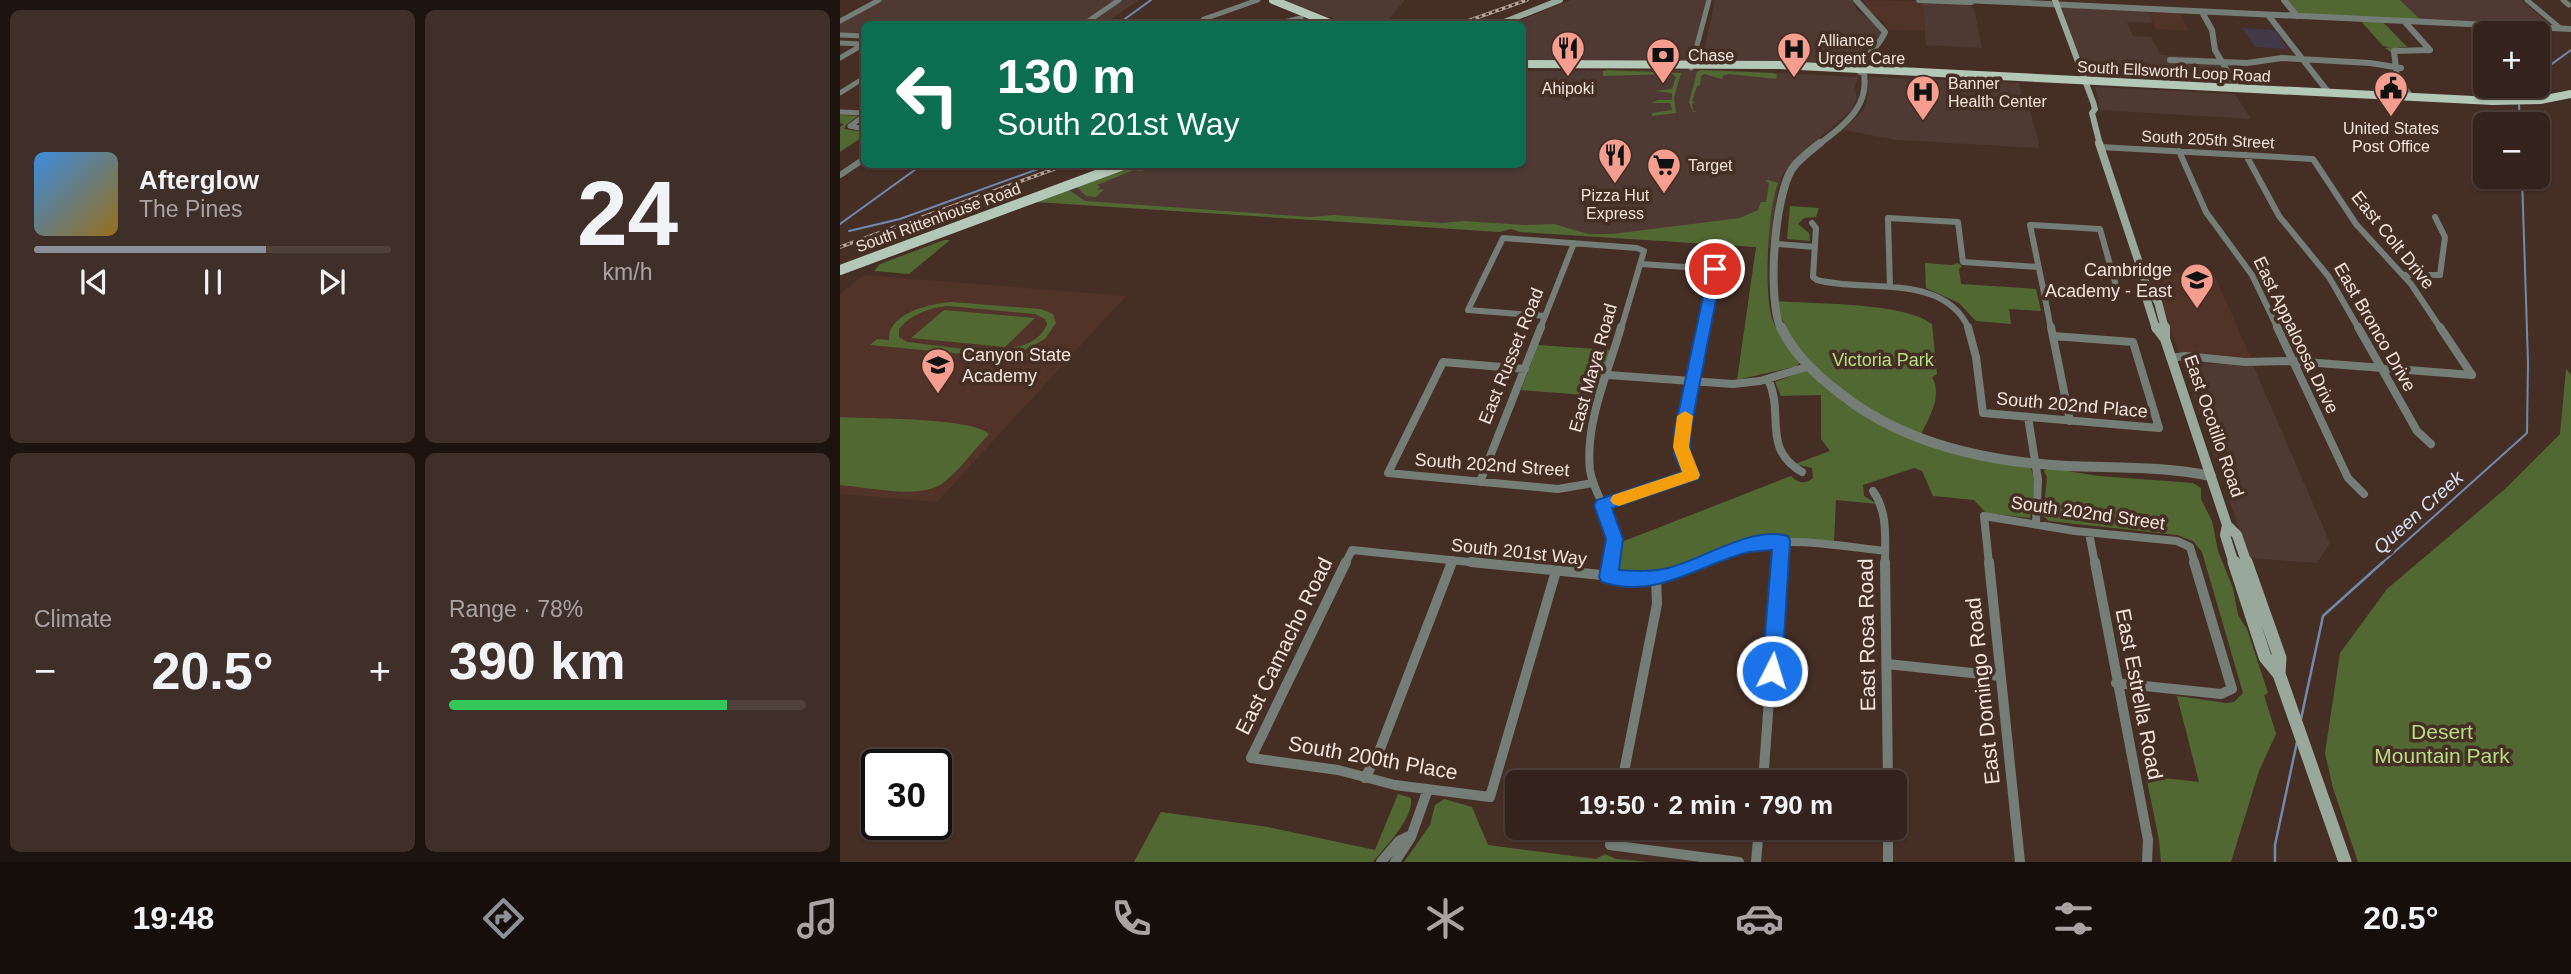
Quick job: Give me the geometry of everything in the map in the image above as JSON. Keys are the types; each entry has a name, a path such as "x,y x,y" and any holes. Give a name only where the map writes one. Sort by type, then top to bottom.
{"main road":[{"path":"1258,0 1290,16 1309,21"},
{"path":"1273,0 1325,21"},
{"path":"1507,21 1560,0"},
{"path":"1520,21 1572,0"},
{"name":"East Ocotillo Road","path":"2052,2 2082,82 2088,109 2092,113 2100,147 2146,284 2144,290 2157,332 2165,340 2227,525 2225,536 2265,657 2279,674 2345,862"},
{"path":"1559,68 1610,62"},
{"name":"South Ellsworth Loop Road","path":"1526,67 1610,62 2082,82 2493,104 2571,101"},
{"name":"South Ellsworth Loop Road","path":"1526,67 1691,65"},
{"name":"South Ellsworth Loop Road","path":"2546,102 2571,94"},
{"name":"South Ellsworth Loop Road","path":"2332,95 2414,97 2493,104"},
{"path":"1070,185 1073,181 1102,168"},
{"name":"South Rittenhouse Road","path":"840,270 854,262 1102,168"},
{"name":"South Rittenhouse Road","path":"840,264 854,262 1115,168"}],"street":[{"path":"840,19 872,0"},
{"path":"840,19 879,0"},
{"path":"1088,21 1119,0"},
{"path":"1202,21 1258,0"},
{"path":"1691,65 1709,0"},
{"path":"1856,0 1859,7 1878,21 1885,32 1882,40 1864,57 1858,91 1862,95 1853,116 1805,155 1790,171 1783,191 1772,288 1774,311 1786,337 1810,366 1851,403 1882,422 1919,439 1969,453 2036,462 2196,479 2211,476"},
{"path":"1919,0 2052,2"},
{"path":"1965,0 2052,2 2202,12 2571,29"},
{"path":"2284,0 2297,16"},
{"path":"2521,0 2557,28"},
{"path":"2527,0 2557,28"},
{"path":"2563,0 2569,5"},
{"path":"2202,12 2211,27 2213,43 2221,62 2239,90"},
{"path":"2268,15 2332,95"},
{"path":"1281,21 1290,16"},
{"path":"2404,21 2431,49 2403,49 2400,53 2398,67 2414,97"},
{"path":"840,35 861,36"},
{"path":"840,43 861,44"},
{"path":"840,58 861,46"},
{"path":"2170,60 2221,62 2305,59 2398,67"},
{"path":"840,93 861,80"},
{"path":"840,112 861,115"},
{"path":"861,118 850,127 861,129"},
{"name":"South 205th Street","path":"2100,147 2313,159"},
{"name":"East Appaloosa Drive","path":"2179,151 2206,212 2252,275 2348,478 2364,494"},
{"name":"East Bronco Drive","path":"2246,155 2279,216 2329,276 2417,431 2431,443"},
{"name":"East Colt Drive","path":"2313,159 2356,224 2404,275 2472,375 2381,368"},
{"path":"840,175 861,161"},
{"path":"2404,275 2440,275 2446,249 2443,225 2435,217"},
{"path":"1812,223 1816,228 1813,277 1817,280 1890,287 1888,218 1958,222 1963,262 2038,267"},
{"path":"2042,288 2118,293 2099,229 2030,225 2042,288 2070,421"},
{"path":"1545,316 1468,310 1503,238 1574,243"},
{"name":"East Maya Road","path":"1574,243 1643,249 1641,264 1590,438 1589,466 1593,484 1614,539 1609,577"},
{"name":"East Russet Road","path":"1480,482 1574,243"},
{"path":"1777,244 1815,247"},
{"path":"1603,505 1692,475 1684,460 1681,441 1715,269 1641,264"},
{"name":"South 202nd Place","path":"1890,287 1928,293 1955,306 1965,316 1972,333 1983,413 2159,428 2133,342 2053,337"},
{"path":"2171,358 2208,363 2219,360 2293,361 2381,368"},
{"name":"South 202nd Street","path":"1525,369 1443,362 1388,473 1558,489 1593,484"},
{"path":"1608,375 1733,384 1768,379 1810,366"},
{"path":"1768,379 1776,393 1776,443 1785,460 1802,472"},
{"path":"2028,417 2038,483 2036,523"},
{"name":"East Rosa Road","path":"1873,491 1884,511 1888,770"},
{"name":"South 202nd Street","path":"1984,516 2186,545 2192,550 2231,683 2230,692 2221,694 2116,682"},
{"name":"East Domingo Road","path":"1984,516 2020,862"},
{"name":"East Estrella Road","path":"2089,533 2148,840 2147,862"},
{"path":"1764,770 1782,541"},
{"name":"South 201st Way","path":"1352,550 1609,577 1656,578 1680,573 1743,546 1782,541 1885,551"},
{"name":"East Camacho Road","path":"1251,758 1352,550"},
{"path":"1365,778 1380,750 1453,560"},
{"name":"South 200th Place","path":"1251,758 1317,766 1365,778 1490,797 1556,571"},
{"path":"1624,770 1657,604 1656,578"},
{"path":"1887,664 2000,676"},
{"path":"1395,862 1409,845 1409,836 1419,818 1428,789"},
{"path":"1381,862 1399,841 1409,836"},
{"path":"1611,840 1610,845 1739,862"},
{"path":"1756,862 1758,840"},
{"path":"1888,840 1888,862"}],"shaded area":[{"path":"882,0 1139,0 1108,21 861,21 861,35 840,33 840,23"},
{"path":"1284,0 1405,0 1388,21 1337,21 1332,16 1323,19"},
{"path":"1571,0 1709,0 1692,63 1526,64 1526,21 1519,21"},
{"path":"1715,0 1852,0 1857,10 1879,28 1880,35 1860,55 1857,65 1702,60"},
{"path":"1864,0 1919,1 1923,8 1925,31 1889,30 1884,22 1869,11"},
{"path":"2400,0 2521,0 2546,21 2473,21 2473,24 2423,22"},
{"path":"1919,1 1968,3 1974,9 1982,48 1926,45 1923,8"},
{"path":"2062,7 2147,10 2153,23 2127,22 2133,36 2151,37 2161,55 2215,58 2231,84 2089,77 2071,38"},
{"path":"2147,10 2179,12 2189,31 2156,29"},
{"path":"2242,28 2275,30 2288,49 2255,47"},
{"path":"1717,70 1858,77 1855,86 1857,98 1852,110 1799,155 1783,174 1778,188 1770,248 1520,232 1511,229 1500,232 1035,202 1127,168 1526,168 1526,71"},
{"path":"1869,77 2019,83 2025,107 2029,107 2040,148 1897,140 1843,130 1863,111 1867,101"},
{"path":"2095,87 2235,94 2251,119 2100,110"},
{"name":"Cambridge Academy - East","path":"2150,271 2215,276 2251,358 2181,353"},
{"name":"Canyon State Academy","path":"864,275 1126,296 937,502 840,494 840,294"},
{"path":"2184,365 2253,365 2330,543 2317,563 2249,558 2185,371"}],"green space":[{"path":"2284,0 2400,0 2423,22 2297,16"},
{"path":"2360,20 2382,21 2407,47 2400,47 2392,53 2385,48 2390,47 2383,46"},
{"path":"1701,70 1777,75 1776,79 1729,74 1722,79 1704,74 1692,101 1695,102 1692,104 1693,111 1697,112 1693,112 1689,102 1697,72"},
{"path":"1603,71 1681,73 1674,98 1676,113 1652,116 1652,113 1672,110 1670,103 1651,103 1672,100 1672,93 1654,91 1672,89 1676,77 1672,74 1603,76"},
{"path":"840,115 858,116 844,129 861,132 861,138 840,152 840,127 844,124 840,123"},
{"path":"1131,168 1143,168 1143,171 1134,170 1097,185 1100,187 1097,190 1104,189 1096,197 1103,198 1086,196 1077,187"},
{"path":"1765,181 1778,183 1768,252 1770,309 1776,327 1799,363 1797,366 1737,380 1756,247 1520,232 1511,229 1500,232 1035,202 1069,190 1085,201 1310,217 1334,215 1442,223 1464,221 1554,224 1588,234 1612,234 1740,218 1758,210 1761,202 1766,202 1769,183"},
{"path":"1790,206 1819,208 1816,217 1804,218 1798,224 1809,233 1810,241 1787,239"},
{"path":"950,240 909,274 874,271 880,264"},
{"path":"1925,263 1957,263 1962,266 1959,269 1961,284 2036,289 2041,311 2009,309 2011,324 1976,321 1959,303 1926,288"},
{"name":"Victoria Park","path":"1776,301 1880,308 1919,317 1932,324 1937,374 1932,377 1936,392 1931,414 1920,436 1853,399 1814,367 1785,325"},
{"path":"943,303 1041,309 1053,314 1056,323 1045,339 1021,352 1031,354 1025,360 870,345 877,339 889,340 890,331 903,316 923,307","holes":["940,307 1035,314 1045,319 1047,324 1038,337 1024,345 1005,349 963,349 907,342 899,337 899,329 909,319"]},
{"path":"944,310 1035,318 1005,347 911,338"},
{"path":"1538,345 1611,350 1597,396 1521,390"},
{"name":"Desert Mountain Park","path":"2566,369 2571,375 2571,862 2358,862 2333,788 2325,753 2340,653 2387,589 2505,489 2560,434"},
{"path":"1807,370 1843,402 1871,420 1911,439 2030,466 2035,480 2030,518 1986,513 1974,500 1933,496 1922,471 1914,468 1863,485 1864,496 1877,504 1836,500 1834,542 1763,538 1742,542 1691,564 1639,575 1617,572 1619,543 1791,476 1802,482 1813,478 1812,468 1795,464 1830,451 1821,439 1821,395 1781,396 1775,382"},
{"path":"840,417 962,424 979,428 989,434 943,483 921,491 879,490 840,485"},
{"path":"2048,468 2099,476 2193,483 2201,488 2201,499 2212,521 2218,551 2233,588 2238,615 2247,629 2268,693 2264,695 2276,734 2259,771 2231,862 2161,862 2146,776 2199,782 2177,696 2226,703 2234,702 2243,693 2202,552 2193,541 2177,535 2049,521 2043,516 2047,477 2044,471"},
{"path":"1398,794 1411,798 1411,806 1398,832 1373,862 1134,862 1161,812 1268,827 1375,850"},
{"path":"1444,799 1472,807 1488,845 1596,859 1605,854 1616,859 1650,862 1404,862 1430,825 1435,805"}],"waterway":[{"path":"1122,21 1151,0"},
{"name":"Queen Creek","path":"2550,65 2571,50"},
{"name":"Queen Creek","path":"2519,105 2519,112"},
{"path":"840,224 917,168"},
{"path":"849,231 900,219 1041,168"},
{"name":"Queen Creek","path":"2381,564 2527,433 2528,362 2522,189"},
{"name":"Queen Creek","path":"2301,719 2323,616 2383,562"},
{"name":"Queen Creek","path":"2275,862 2275,845 2297,742"}],"railway":[{"path":"1468,21 1527,0"},
{"path":"840,247 1057,168"}],"slow traffic":[{"path":"1619,500 1692,475 1681,447 1685,416"}],"place":[{"name":"Ahipoki","path":"1568,78"},
{"name":"Alliance Urgent Care","path":"1794,79"},
{"name":"Chase","path":"1663,85"},
{"name":"United States Post Office","path":"2391,118"},
{"name":"Banner Health Center","path":"1923,122"},
{"name":"Pizza Hut Express","path":"1615,185"},
{"name":"Target","path":"1664,195"},
{"name":"Cambridge Academy - East","path":"2197,310"},
{"name":"Canyon State Academy","path":"938,395"}],"route":[{"path":"1715,269 1681,441 1682,454 1692,475 1603,505 1614,539 1609,577 1642,579 1671,575 1743,546 1782,541 1772,671"}]}
